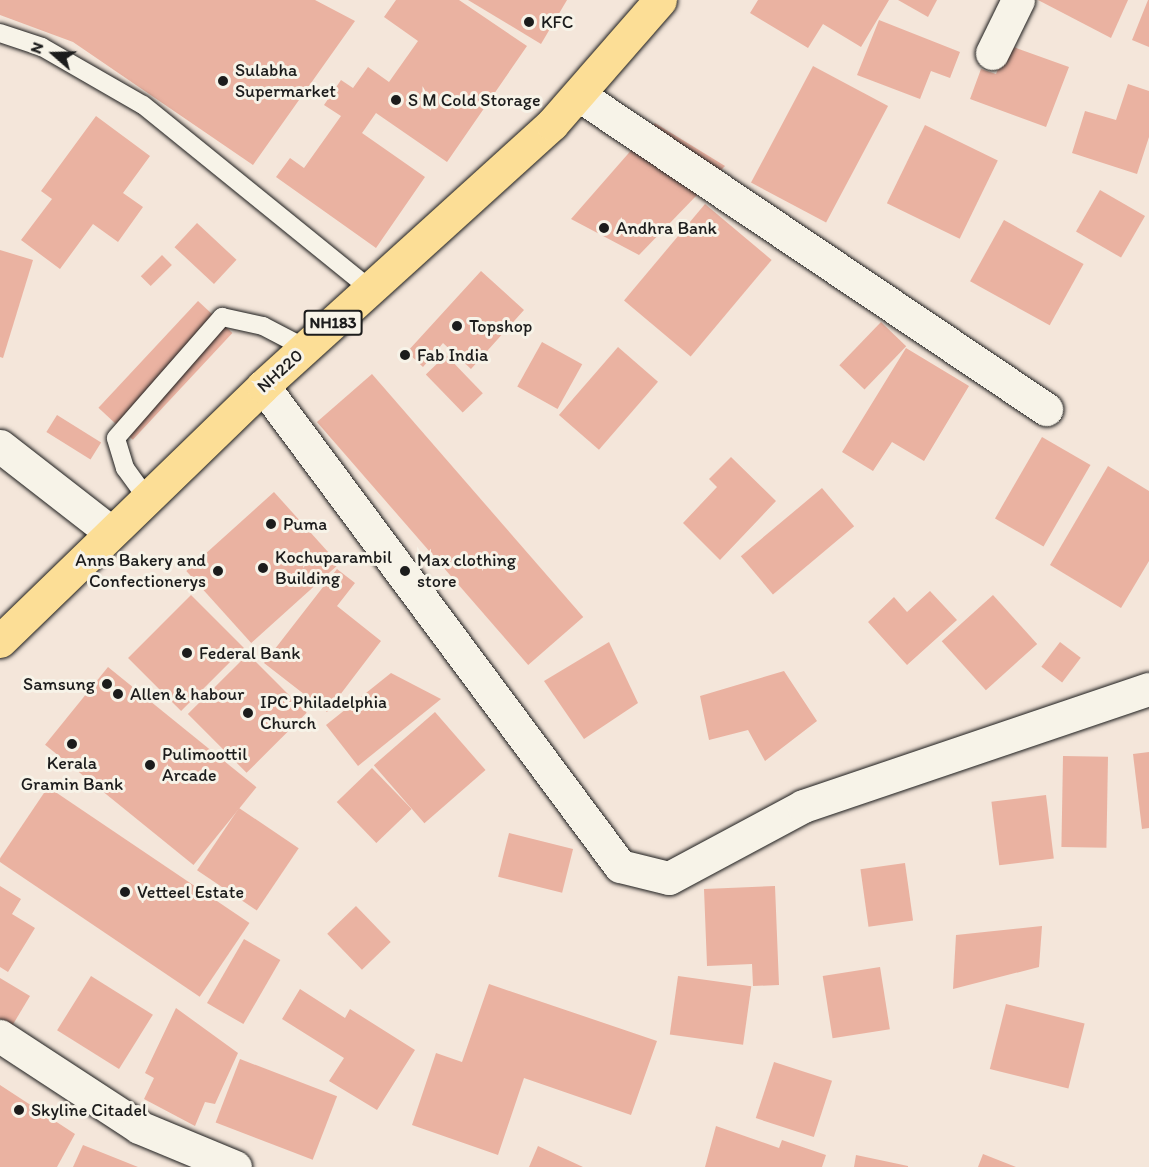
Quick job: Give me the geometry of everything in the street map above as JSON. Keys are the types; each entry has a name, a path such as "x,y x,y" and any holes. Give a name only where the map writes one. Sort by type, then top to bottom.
{"highway":[{"name":"NH220","path":"0,641 109,531 263,386 552,124 660,0"}],"street":[{"path":"992,53 1018,0"},
{"path":"579,95 1046,409"},
{"path":"263,386 621,866 669,878 803,806 1149,690"},
{"path":"0,446 109,531"},
{"path":"0,1036 139,1127 235,1167"}],"lane":[{"path":"0,33 42,47 143,105 370,289"},
{"path":"146,497 125,468 116,438 222,317 263,326 305,348"}],"building":[{"name":"Sulabha Supermarket","path":"0,0 315,0 355,21 253,165 73,42 0,15"},
{"path":"396,0 459,0 527,46 447,162 376,113 362,133 425,177 376,248 276,177 290,158 304,168 341,116 324,105 341,80 353,88 368,67 389,82 418,41 384,17"},
{"name":"KFC","path":"468,0 567,0 541,44"},
{"path":"758,0 889,0 861,47 823,24 808,48 750,13"},
{"path":"898,0 937,0 928,17"},
{"path":"1038,0 1128,0 1111,38"},
{"path":"1149,0 1149,47 1132,40"},
{"path":"879,20 960,52 950,78 931,71 920,99 857,75"},
{"path":"1008,45 1069,67 1046,127 970,99 981,69 996,74"},
{"path":"813,66 888,106 826,222 751,183"},
{"path":"1128,84 1149,91 1149,137 1137,174 1072,153 1085,111 1116,120"},
{"path":"96,116 150,156 123,193 143,207 118,242 93,224 60,269 21,240 52,199 41,191"},
{"path":"655,123 725,166 639,255 571,219"},
{"path":"925,125 998,161 960,239 887,203"},
{"path":"1100,190 1145,216 1121,258 1076,232"},
{"path":"705,204 772,260 691,356 624,301"},
{"path":"1004,220 1084,264 1050,325 970,281"},
{"path":"197,223 236,260 214,284 174,247"},
{"path":"0,250 33,260 3,358 0,357"},
{"path":"162,255 172,265 151,286 141,276"},
{"path":"481,271 524,310 471,369 443,343 423,367 407,352"},
{"path":"198,301 232,333 133,440 98,408"},
{"path":"881,322 906,346 864,389 839,365"},
{"path":"542,342 582,364 558,409 517,387"},
{"path":"618,347 658,382 599,450 559,415"},
{"path":"906,348 969,386 924,461 892,442 873,471 842,452"},
{"path":"446,355 483,393 463,413 426,374"},
{"path":"372,374 583,617 528,665 317,422"},
{"path":"57,415 101,443 91,460 46,432"},
{"path":"1042,437 1090,465 1043,546 995,518"},
{"path":"731,457 776,501 720,560 683,523 717,487 709,479"},
{"path":"1108,466 1149,491 1149,561 1121,608 1050,565"},
{"path":"822,488 854,526 773,594 741,556"},
{"name":"Kochuparambil Building","path":"274,492 339,564 251,643 186,571"},
{"path":"337,569 355,583 337,606 381,641 327,712 264,663"},
{"path":"930,591 957,620 907,665 868,622 894,597 907,612"},
{"name":"Federal Bank","path":"191,595 244,648 181,711 128,658"},
{"path":"993,595 1037,644 986,690 942,641"},
{"path":"609,642 638,703 584,739 544,681"},
{"path":"1060,642 1081,658 1062,682 1041,667"},
{"name":"IPC Philadelphia Church","path":"248,654 307,713 247,773 188,714"},
{"name":"Pulimoottil Arcade","path":"108,667 256,787 194,865 45,745"},
{"path":"784,671 817,721 765,761 748,730 709,740 700,696"},
{"path":"391,673 441,699 358,766 326,725"},
{"path":"435,712 486,770 424,823 374,765"},
{"path":"1149,752 1149,828 1142,829 1133,754"},
{"path":"1063,756 1108,757 1106,848 1061,847"},
{"path":"372,768 412,809 376,843 337,802"},
{"name":"Vetteel Estate","path":"48,787 249,923 200,997 0,862 0,858"},
{"path":"1046,795 1054,859 999,865 991,802"},
{"path":"239,808 299,848 257,910 197,870"},
{"path":"509,833 573,849 562,893 498,877"},
{"path":"905,863 913,920 869,927 860,869"},
{"path":"0,886 21,899 12,914 35,928 8,972 0,967"},
{"path":"775,886 779,985 753,986 752,964 707,966 704,889"},
{"path":"356,906 391,942 362,970 327,934"},
{"path":"1042,926 1039,967 953,989 956,935"},
{"path":"244,939 280,960 243,1024 207,1003"},
{"path":"880,967 890,1029 833,1038 823,976"},
{"path":"91,976 153,1015 119,1069 57,1030"},
{"path":"678,976 751,986 743,1045 670,1034"},
{"path":"0,978 30,996 12,1026 0,1019"},
{"path":"489,984 657,1041 631,1115 524,1078 498,1155 412,1125 436,1053 462,1062"},
{"path":"300,989 345,1018 350,1009 415,1050 377,1110 329,1081 344,1058 282,1019"},
{"path":"1006,1004 1085,1024 1068,1089 990,1069"},
{"path":"176,1008 238,1053 215,1104 205,1102 195,1126 144,1099 154,1078 145,1073"},
{"path":"240,1059 337,1096 313,1160 216,1122"},
{"path":"774,1062 832,1081 814,1137 756,1118"},
{"name":"Skyline Citadel","path":"0,1085 75,1134 57,1167 0,1167"},
{"path":"716,1126 779,1148 782,1140 826,1155 822,1167 705,1167"},
{"path":"83,1145 138,1167 73,1167"},
{"path":"538,1146 583,1167 529,1167"},
{"path":"983,1154 1016,1167 978,1167"},
{"path":"856,1155 908,1166 908,1167 854,1167"}],"place":[{"name":"KFC","path":"529,22"},
{"name":"Sulabha Supermarket","path":"223,81"},
{"name":"S M Cold Storage","path":"396,100"},
{"name":"Andhra Bank","path":"604,228"},
{"name":"Topshop","path":"457,326"},
{"name":"Fab India","path":"405,355"},
{"name":"Puma","path":"271,524"},
{"name":"Kochuparambil Building","path":"263,568"},
{"name":"Anns Bakery and Confectionerys","path":"218,571"},
{"name":"Max clothing store","path":"405,571"},
{"name":"Federal Bank","path":"187,653"},
{"name":"Samsung","path":"107,684"},
{"name":"Allen & habour","path":"118,694"},
{"name":"IPC Philadelphia Church","path":"248,713"},
{"name":"Kerala Gramin Bank","path":"72,744"},
{"name":"Pulimoottil Arcade","path":"150,765"},
{"name":"Vetteel Estate","path":"125,892"},
{"name":"Skyline Citadel","path":"19,1110"}]}
